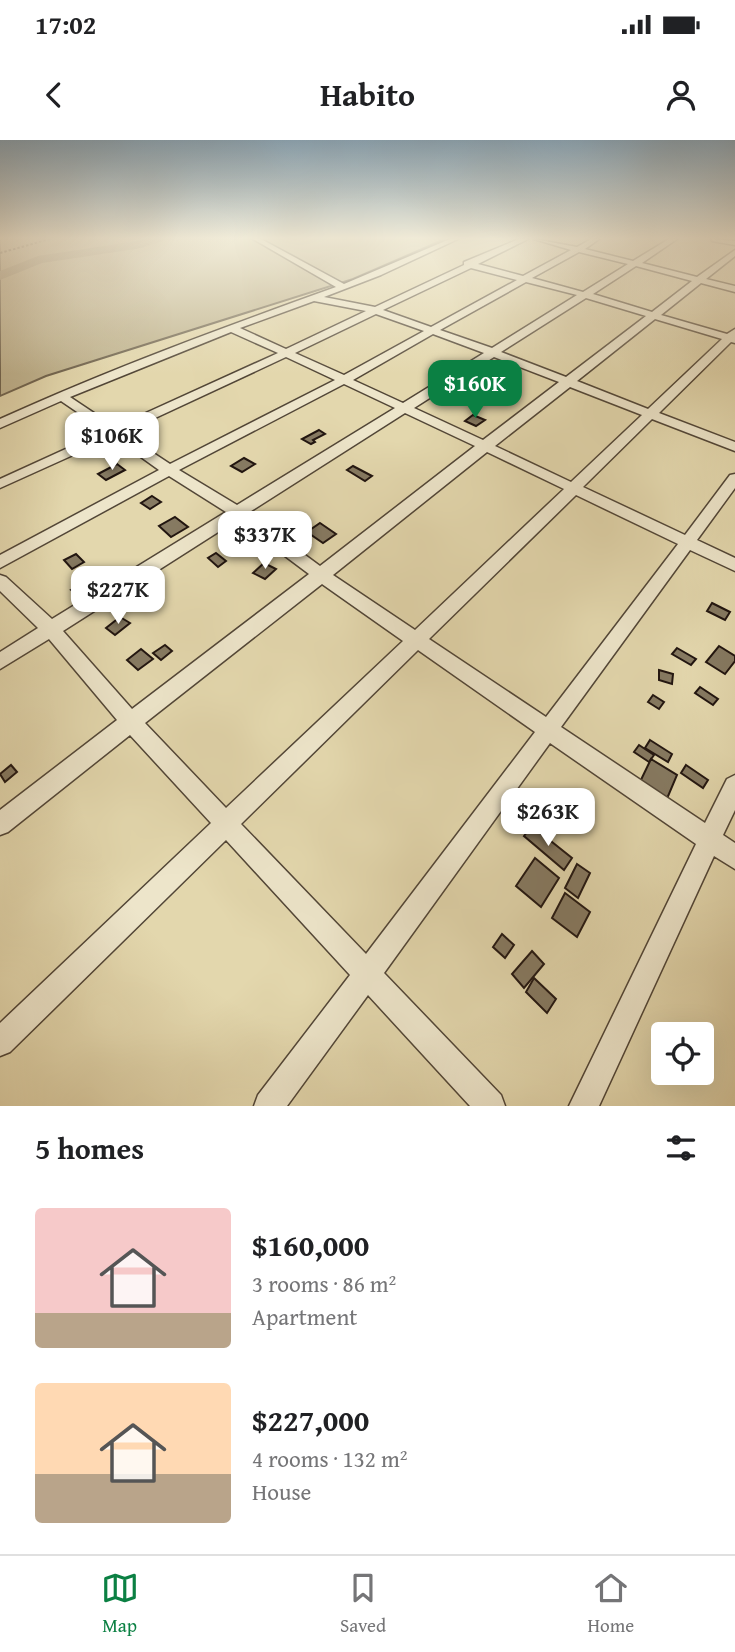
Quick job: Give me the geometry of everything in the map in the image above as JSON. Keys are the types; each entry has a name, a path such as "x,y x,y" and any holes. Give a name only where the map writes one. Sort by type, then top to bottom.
{"street":[{"path":"337,284 341,287"},
{"path":"0,424 60,395 229,327 348,284"},
{"path":"0,484 287,353 426,284"},
{"path":"0,562 169,470 342,381 514,284"},
{"path":"543,284 733,337"},
{"path":"0,661 603,284"},
{"path":"0,824 695,284"},
{"path":"716,284 735,289"},
{"path":"309,298 374,310 492,352 735,447"},
{"path":"229,327 342,381 405,407 735,565"},
{"path":"0,1042 733,337"},
{"path":"60,395 169,470 237,512 321,575 735,857"},
{"path":"269,1106 735,478"},
{"path":"0,581 51,629 131,722 490,1106"},
{"path":"584,1106 735,786"}],"shaded area":[{"path":"0,284 337,284 46,376 0,396"}],"building":[{"path":"473,415 485,420 476,426 465,421"},
{"path":"319,430 325,434 313,440 315,442 311,444 302,439"},
{"path":"244,458 255,464 242,472 231,466"},
{"path":"117,464 125,470 106,480 98,474"},
{"path":"353,466 372,476 365,481 347,470"},
{"path":"152,496 161,502 150,509 141,503"},
{"path":"175,517 188,527 171,537 159,526"},
{"path":"320,523 336,534 323,543 307,532"},
{"path":"237,534 246,542 237,548 227,540"},
{"path":"298,538 310,545 304,550 291,543"},
{"path":"216,553 226,561 218,567 208,558"},
{"path":"76,554 84,562 72,569 64,560"},
{"path":"264,563 276,569 265,579 253,573"},
{"path":"86,581 92,586 77,595 71,590"},
{"path":"712,603 730,612 725,620 707,611"},
{"path":"120,617 130,623 115,635 106,628"},
{"path":"165,645 172,651 161,660 153,653"},
{"path":"719,646 735,656 735,661 725,674 706,662"},
{"path":"677,648 696,659 691,665 672,654"},
{"path":"141,649 153,659 138,670 127,660"},
{"path":"659,670 673,674 672,684 659,680"},
{"path":"700,687 718,699 713,705 695,693"},
{"path":"653,695 664,702 659,709 648,702"},
{"path":"650,740 672,754 668,762 645,748"},
{"path":"639,745 654,755 649,762 634,752"},
{"path":"651,759 677,775 666,801 639,784"},
{"path":"11,765 17,772 5,782 0,774"},
{"path":"686,765 708,780 703,788 681,773"},
{"path":"532,826 572,858 564,870 524,836"},
{"path":"535,858 559,878 541,907 516,886"},
{"path":"577,864 590,873 578,898 565,888"},
{"path":"565,893 590,912 577,937 552,918"},
{"path":"502,934 514,945 505,958 493,947"},
{"path":"532,951 544,964 524,988 512,974"},
{"path":"534,978 556,999 547,1013 526,992"}]}
